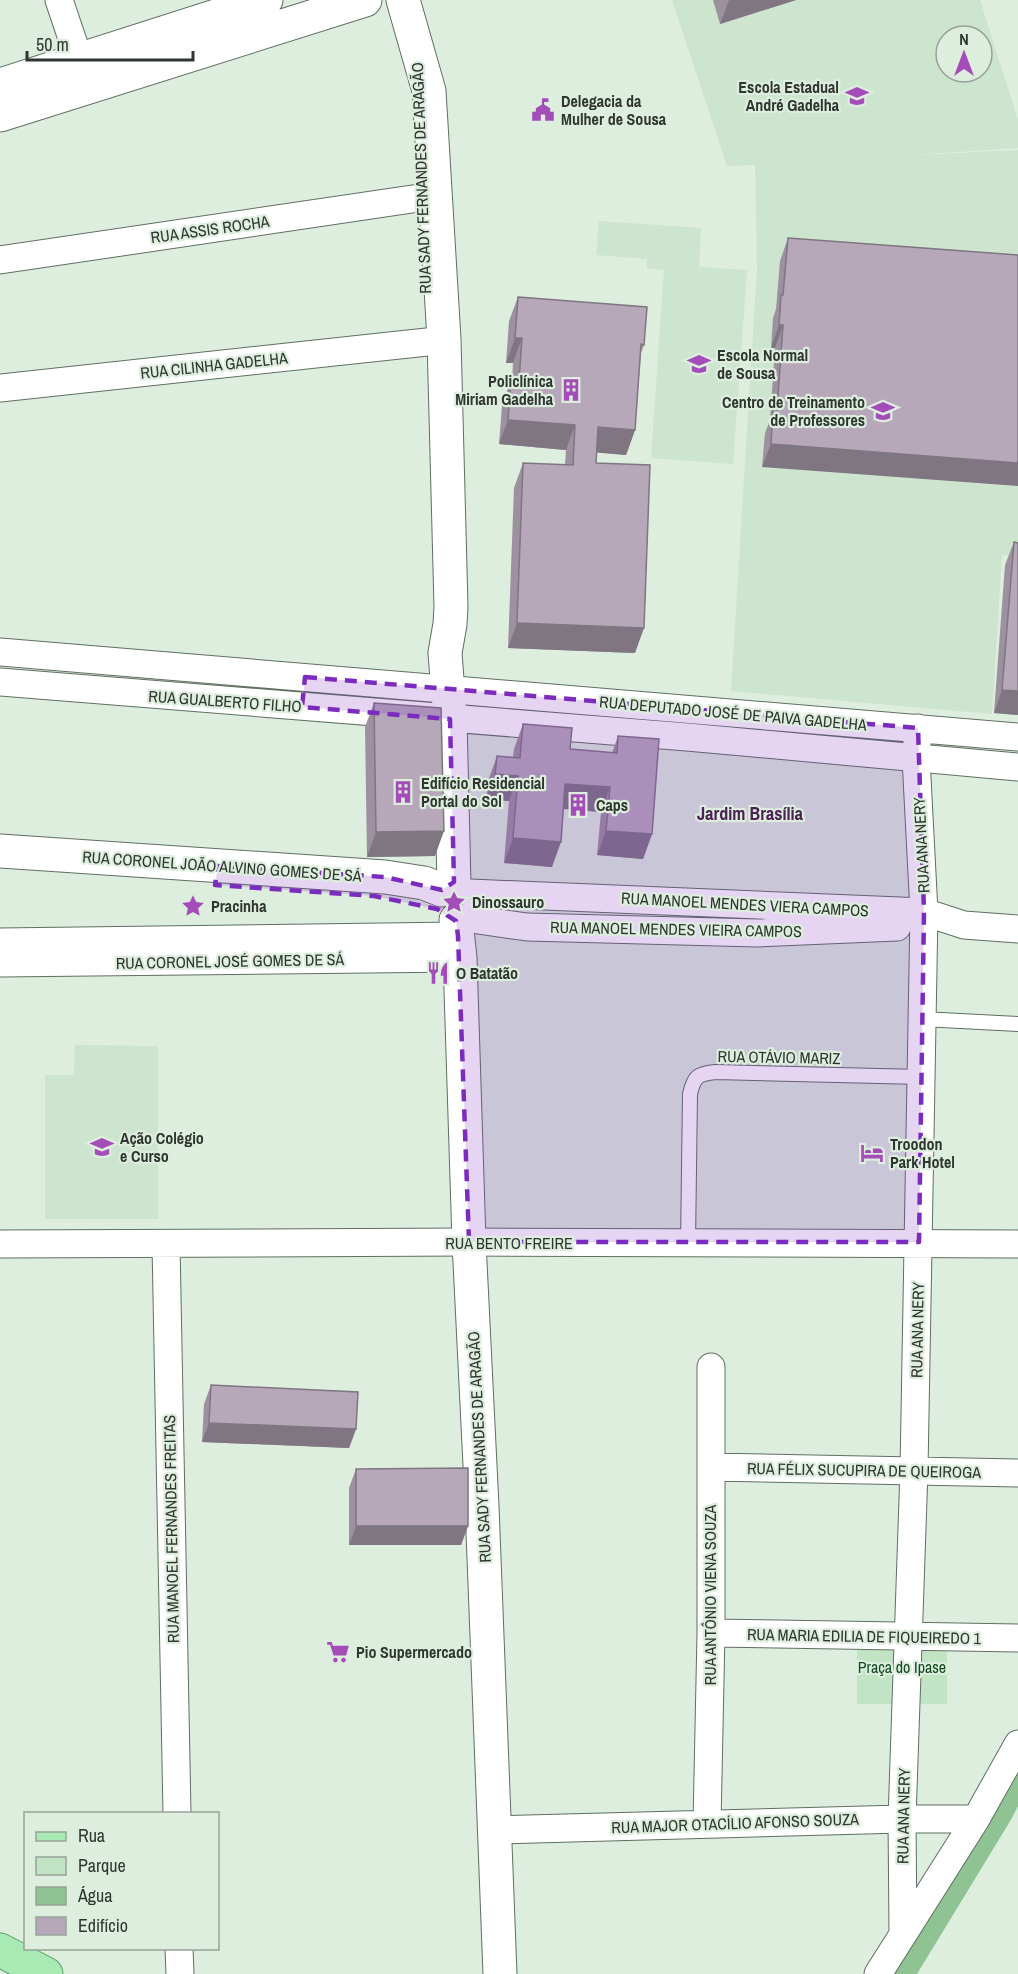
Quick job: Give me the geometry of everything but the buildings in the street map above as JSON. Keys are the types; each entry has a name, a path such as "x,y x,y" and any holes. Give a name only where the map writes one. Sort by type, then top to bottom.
{"main road":[{"path":"0,1950 46,1974"}],"street":[{"path":"59,0 84,73"},
{"path":"0,115 84,73 266,0"},
{"path":"0,85 84,73 365,0"},
{"path":"403,0 417,53"},
{"name":"RUA SADY FERNANDES DE ARAGÃO","path":"417,53 419,198 427,342 437,618 439,635 445,653 449,704 455,913 482,1506 500,1974"},
{"name":"RUA SADY FERNANDES DE ARAGÃO","path":"417,53 423,65 429,91 444,339 451,607 445,653"},
{"name":"RUA ASSIS ROCHA","path":"0,260 419,198"},
{"name":"RUA CILINHA GADELHA","path":"0,388 427,342"},
{"name":"RUA GUALBERTO FILHO","path":"0,652 305,677 449,704"},
{"path":"90,690 94,660"},
{"path":"302,707 305,677"},
{"name":"RUA GUALBERTO FILHO","path":"0,682 302,707 449,704"},
{"name":"RUA DEPUTADO JOSÉ DE PAIVA GADELHA","path":"449,704 690,709 1018,737"},
{"name":"RUA DEPUTADO JOSÉ DE PAIVA GADELHA","path":"449,704 687,737 1018,767"},
{"path":"687,737 690,709"},
{"path":"792,746 795,717"},
{"name":"RUA ANA NERY","path":"903,1932 902,1819 914,1470 924,919 916,758 918,728"},
{"name":"RUA CORONEL JOÃO ALVINO GOMES DE SÁ","path":"0,851 70,865 217,875 385,877 424,883 455,913"},
{"name":"RUA CORONEL JOÃO ALVINO GOMES DE SÁ","path":"0,870 70,865"},
{"name":"RUA MANOEL MENDES VIEIRA CAMPOS","path":"455,913 527,927 757,933 924,919"},
{"name":"RUA CORONEL JOSÉ GOMES DE SÁ","path":"0,942 455,913"},
{"name":"RUA CORONEL JOSÉ GOMES DE SÁ","path":"0,963 455,913"},
{"path":"924,919 1018,929"},
{"name":"RUA BENTO FREIRE","path":"0,1244 919,1242 1018,1244"},
{"name":"RUA MANOEL FERNANDES FREITAS","path":"166,1244 177,1812"},
{"name":"RUA ANTÔNIO VIENA SOUZA","path":"706,1824 711,1633 711,1367"},
{"name":"RUA FÉLIX SUCUPIRA DE QUEIROGA","path":"711,1467 1018,1473"},
{"name":"RUA MARIA EDILIA DE FIQUEIREDO 1","path":"711,1633 1018,1638"},
{"path":"878,1974 976,1819 1018,1744"},
{"name":"RUA MAJOR OTACÍLIO AFONSO SOUZA","path":"494,1830 976,1819"},
{"path":"179,1950 180,1974"}],"lane":[{"path":"922,1019 1018,1024"},
{"name":"RUA OTÁVIO MARIZ","path":"688,1244 690,1094 693,1082 701,1074 715,1072 922,1077"}],"highlighted area":[{"path":"305,677 918,728 924,912 919,1242 469,1242 458,936 456,921 437,909 374,896 215,885 218,866 385,877 442,890 454,882 450,719 302,707"}],"shaded area":[{"name":"Centro de Treinamento de Professores","path":"672,0 980,0 988,24 934,24 934,84 994,84 994,44 1018,120 1018,148 897,156 1018,150 1018,556 1002,555 992,714 731,691 757,268 755,165 727,166"},
{"name":"Escola Normal de Sousa","path":"599,221 701,228 699,267 747,270 733,464 651,458 664,270 647,268 647,259 596,255"},
{"name":"Ação Colégio e Curso","path":"75,1045 158,1046 158,1219 45,1219 45,1075 74,1075"}],"green space":[{"name":"Praça do Ipase","path":"857,1630 947,1630 947,1704 857,1704"}],"water":[{"path":"1018,1754 1018,1806 1012,1818 917,1974 886,1974"}],"place":[{"name":"Escola Estadual André Gadelha","path":"857,96"},
{"name":"Delegacia da Mulher de Sousa","path":"543,110"},
{"name":"Escola Normal de Sousa","path":"699,364"},
{"name":"Policlínica Miriam Gadelha","path":"571,390"},
{"name":"Centro de Treinamento de Professores","path":"883,411"},
{"name":"Edifício Residencial Portal do Sol","path":"403,792"},
{"name":"Caps","path":"578,805"},
{"name":"Dinossauro","path":"454,902"},
{"name":"Pracinha","path":"193,906"},
{"name":"O Batatão","path":"438,973"},
{"name":"Ação Colégio e Curso","path":"102,1147"},
{"name":"Troodon Park Hotel","path":"872,1153"},
{"name":"Pio Supermercado","path":"338,1652"}],"district":[{"name":"Jardim Brasília","path":"750,813"}]}
